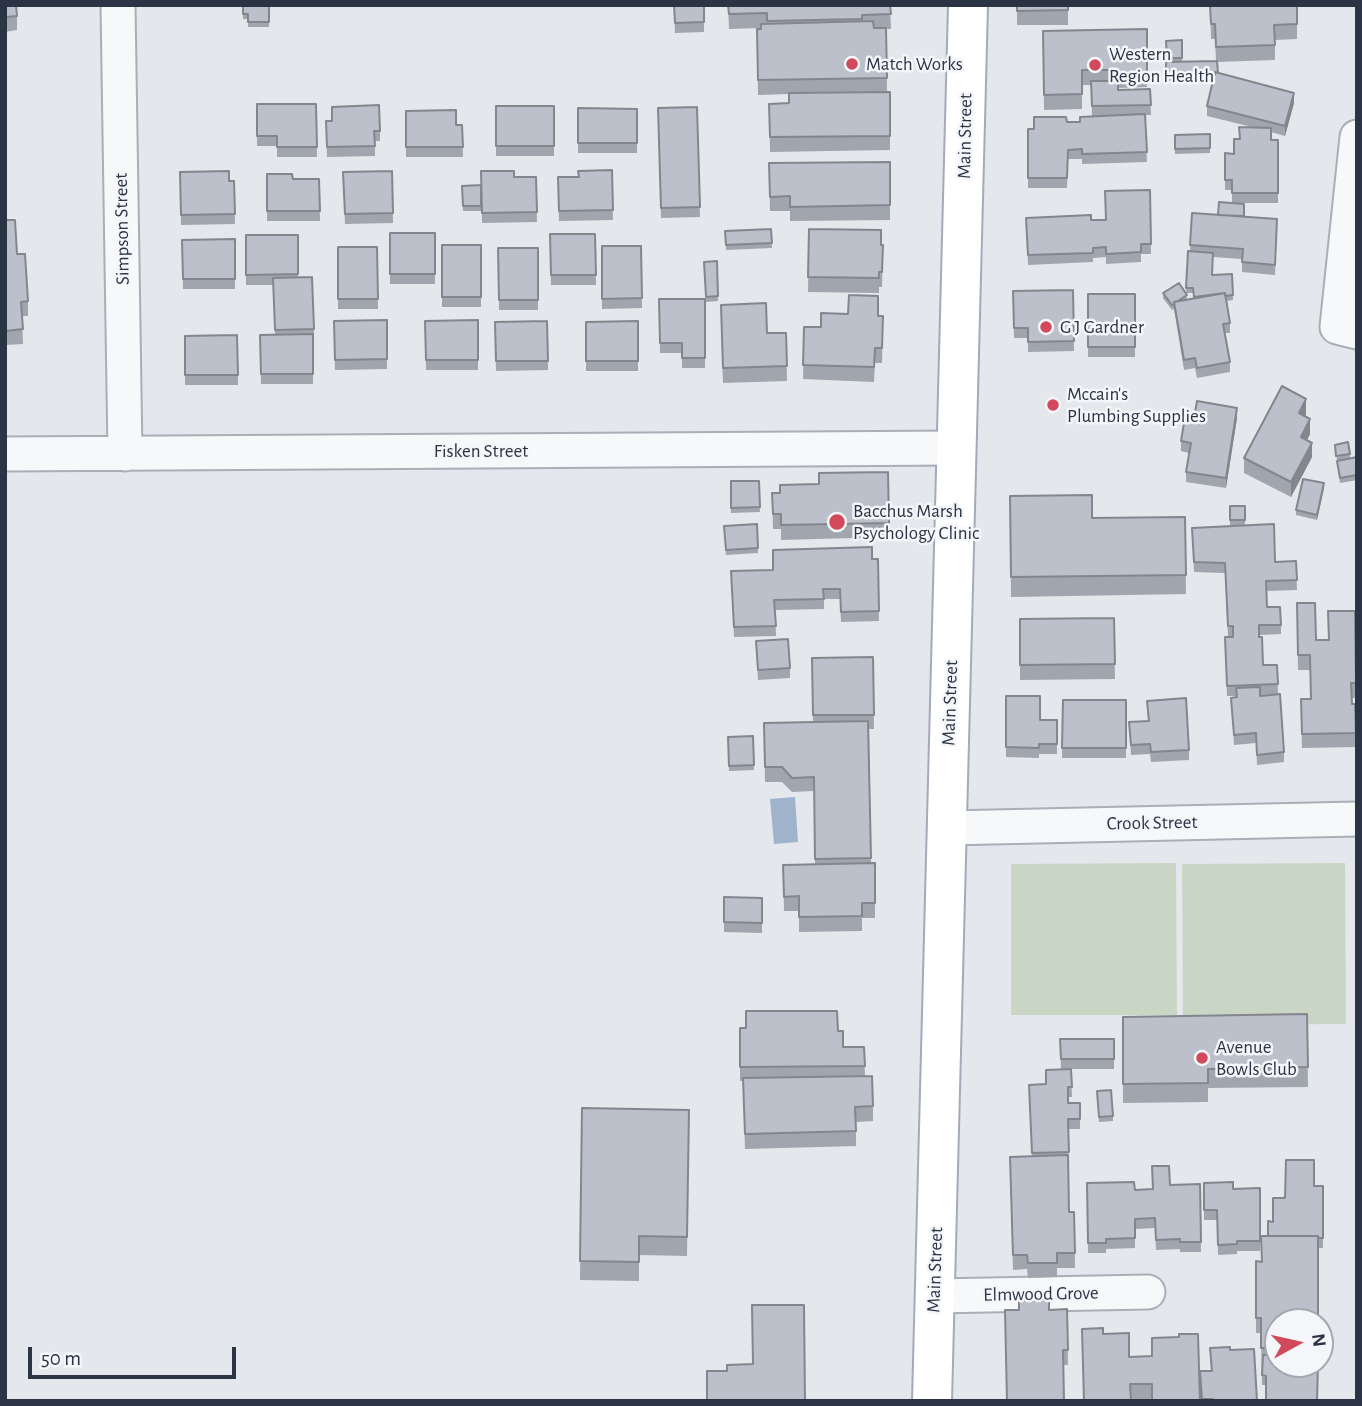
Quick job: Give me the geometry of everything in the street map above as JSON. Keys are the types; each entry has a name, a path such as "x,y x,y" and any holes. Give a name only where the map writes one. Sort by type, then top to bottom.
{"main road":[{"name":"Main Street","path":"932,1401 968,5"}],"street":[{"name":"Simpson Street","path":"118,5 125,454"},
{"path":"1357,137 1337,327 1357,332"},
{"name":"Fisken Street","path":"5,454 957,448"},
{"name":"Crook Street","path":"947,828 1357,820"},
{"name":"Elmwood Grove","path":"935,1296 1148,1292"}],"green space":[{"path":"1176,863 1177,1015 1011,1015 1011,864"},
{"path":"1345,863 1346,1024 1183,1025 1182,864"}],"water":[{"path":"795,797 798,842 774,844 770,799"}],"building":[{"path":"5,5 16,5 17,16 5,17"},
{"path":"243,5 269,5 269,22 248,22 248,14 243,14"},
{"path":"674,5 704,5 704,22 675,23"},
{"path":"728,5 890,5 891,14 862,15 862,19 767,21 767,13 729,14"},
{"path":"1017,5 1068,5 1068,10 1017,11"},
{"path":"1210,5 1297,5 1297,24 1274,25 1275,45 1216,47 1215,24 1211,24"},
{"path":"873,21 874,28 886,28 887,78 758,80 757,29 761,29 761,24"},
{"name":"Western Region Health","path":"1147,29 1147,73 1082,70 1082,94 1044,95 1043,31"},
{"path":"1182,40 1182,58 1167,58 1166,41"},
{"path":"1217,61 1218,73 1215,72 1215,75 1166,76 1166,62"},
{"path":"1215,72 1294,93 1285,126 1207,106"},
{"path":"1091,81 1118,81 1118,90 1150,89 1151,105 1092,106"},
{"path":"890,92 890,136 770,137 769,104 789,103 789,93"},
{"path":"257,104 316,104 317,147 277,147 277,136 257,136"},
{"path":"379,105 380,131 374,131 375,146 327,147 326,121 332,121 332,107"},
{"path":"496,106 554,106 554,146 496,146"},
{"path":"697,107 700,207 661,208 658,108"},
{"path":"578,108 637,109 637,143 578,143"},
{"path":"456,110 456,125 462,125 463,147 406,147 406,111"},
{"path":"1145,114 1147,152 1082,154 1082,149 1068,150 1067,178 1028,178 1028,129 1034,129 1034,117 1066,117 1067,122 1080,122 1080,117"},
{"path":"1239,127 1271,128 1271,140 1278,140 1278,193 1232,193 1232,180 1225,180 1225,153 1234,154 1234,139 1240,139"},
{"path":"1210,134 1210,148 1175,149 1175,135"},
{"path":"890,162 890,205 790,207 790,196 770,197 769,163"},
{"path":"612,170 613,210 559,211 558,177 579,177 578,171"},
{"path":"229,171 229,181 234,181 235,214 181,215 180,172"},
{"path":"392,171 393,213 345,214 343,172"},
{"path":"481,171 514,171 514,177 536,177 537,212 482,213"},
{"path":"267,174 292,174 293,179 319,179 320,211 267,211"},
{"path":"481,185 481,206 463,206 462,186"},
{"path":"1150,190 1151,244 1141,244 1141,252 1106,254 1106,247 1093,248 1093,253 1028,255 1026,218 1091,215 1091,220 1106,220 1105,191"},
{"path":"1219,202 1244,204 1244,216 1218,215"},
{"path":"1192,213 1277,219 1275,265 1242,262 1243,249 1190,245"},
{"path":"5,220 15,220 17,254 25,254 28,301 21,302 23,329 5,331"},
{"path":"771,229 772,243 726,245 725,231"},
{"path":"809,229 881,230 882,272 879,272 879,278 808,277"},
{"path":"390,233 435,233 435,274 390,274"},
{"path":"550,234 595,234 596,275 551,275"},
{"path":"246,235 298,235 298,274 246,275"},
{"path":"235,239 235,279 183,279 182,240"},
{"path":"442,245 481,245 481,297 442,297"},
{"path":"602,246 641,246 642,298 602,299"},
{"path":"338,247 377,247 378,299 338,299"},
{"path":"498,248 538,248 538,300 499,300"},
{"path":"1188,251 1213,253 1212,275 1232,274 1233,295 1225,296 1225,293 1194,297 1193,288 1186,288"},
{"path":"717,261 718,296 706,297 704,262"},
{"path":"312,277 314,329 275,330 273,278"},
{"path":"1179,283 1187,295 1172,305 1163,293"},
{"path":"1073,290 1074,341 1028,342 1028,328 1014,328 1013,291"},
{"path":"1225,293 1230,323 1223,324 1230,362 1197,368 1195,358 1184,360 1174,302"},
{"path":"1088,294 1135,294 1135,347 1088,347"},
{"path":"849,295 878,296 878,316 883,316 882,348 875,348 874,367 803,365 804,327 821,327 821,313 848,314"},
{"path":"659,299 705,299 705,358 682,358 682,343 660,343"},
{"path":"766,303 767,333 786,333 787,366 723,368 721,305"},
{"path":"387,320 387,359 335,360 334,321"},
{"path":"478,320 478,360 426,360 425,321"},
{"path":"547,321 548,361 496,361 495,322"},
{"path":"638,321 638,361 586,361 586,322"},
{"path":"313,334 313,374 261,374 260,335"},
{"path":"237,335 238,375 185,375 185,336"},
{"path":"1282,386 1306,399 1299,413 1310,419 1301,437 1312,443 1291,482 1244,458"},
{"path":"1197,401 1237,408 1226,478 1186,472 1191,443 1181,441 1185,417 1194,418"},
{"path":"1348,442 1350,454 1336,456 1335,445"},
{"path":"1357,457 1357,475 1340,478 1337,461"},
{"path":"888,472 889,523 781,525 781,514 773,514 772,493 780,493 780,485 819,484 819,473"},
{"path":"1303,479 1324,483 1317,515 1296,510"},
{"path":"731,481 759,481 760,507 731,508"},
{"path":"1092,495 1092,518 1185,517 1186,575 1011,577 1010,496"},
{"path":"1230,506 1245,506 1245,520 1230,520"},
{"path":"757,524 758,548 726,550 724,526"},
{"path":"1274,524 1275,562 1296,561 1297,580 1266,581 1267,607 1280,607 1281,625 1259,625 1259,637 1262,637 1263,665 1277,665 1278,684 1227,686 1225,637 1233,637 1233,626 1228,626 1225,563 1194,562 1192,528"},
{"path":"872,547 872,559 878,559 879,611 841,612 840,589 823,589 824,599 774,600 776,626 734,627 731,571 773,570 773,550"},
{"path":"1297,603 1315,603 1316,640 1329,640 1328,611 1355,611 1356,683 1351,683 1356,733 1302,734 1301,699 1311,699 1310,655 1298,655"},
{"path":"1114,618 1115,664 1020,665 1020,619"},
{"path":"788,639 790,668 758,670 756,641"},
{"path":"873,657 874,715 813,715 812,658"},
{"path":"1260,687 1260,696 1280,694 1284,752 1257,755 1256,733 1234,735 1231,698 1237,697 1236,688"},
{"path":"1006,696 1040,696 1040,720 1057,720 1057,744 1039,744 1039,748 1006,747"},
{"path":"1186,698 1189,750 1151,752 1150,744 1131,745 1129,722 1149,721 1147,701"},
{"path":"1063,700 1126,700 1126,748 1062,748"},
{"path":"868,721 871,858 815,859 814,777 792,778 782,767 765,767 764,723"},
{"path":"753,736 754,765 729,766 728,737"},
{"path":"875,863 875,903 862,903 862,916 799,917 799,896 784,897 783,865"},
{"path":"724,897 762,898 762,923 724,922"},
{"path":"746,1011 837,1011 838,1031 843,1031 843,1047 864,1047 865,1066 740,1067 740,1028 746,1028"},
{"path":"1307,1014 1308,1067 1208,1069 1208,1083 1123,1084 1123,1017"},
{"path":"1060,1039 1114,1039 1114,1059 1061,1059"},
{"path":"1071,1069 1072,1087 1068,1087 1068,1103 1080,1103 1080,1119 1068,1119 1069,1152 1032,1153 1029,1085 1046,1084 1046,1070"},
{"path":"872,1076 873,1106 855,1107 856,1131 745,1134 743,1078"},
{"path":"1111,1090 1113,1116 1099,1117 1097,1091"},
{"path":"582,1108 689,1110 687,1237 639,1236 639,1262 580,1261"},
{"path":"1068,1155 1069,1212 1074,1212 1075,1253 1057,1253 1057,1263 1028,1263 1027,1255 1013,1255 1010,1157"},
{"path":"1286,1160 1314,1160 1314,1186 1323,1186 1323,1238 1268,1236 1268,1221 1273,1222 1273,1198 1285,1198"},
{"path":"1152,1166 1169,1166 1170,1185 1200,1184 1201,1242 1156,1240 1155,1218 1135,1219 1135,1238 1088,1243 1087,1183 1134,1182 1135,1190 1153,1189"},
{"path":"1233,1182 1233,1189 1260,1188 1260,1241 1237,1241 1237,1244 1218,1245 1217,1210 1204,1210 1204,1183"},
{"path":"1261,1236 1318,1236 1318,1308 1264,1308 1264,1348 1261,1348 1261,1318 1256,1318 1256,1261 1262,1262"},
{"path":"1049,1300 1049,1310 1067,1309 1068,1350 1063,1350 1064,1401 1007,1401 1005,1310 1019,1310 1019,1301"},
{"path":"752,1305 804,1305 805,1401 707,1401 707,1371 727,1371 727,1365 753,1364"},
{"path":"1103,1328 1103,1334 1129,1333 1129,1357 1152,1356 1152,1338 1198,1334 1200,1401 1152,1401 1152,1384 1130,1384 1131,1401 1084,1401 1082,1329"},
{"path":"1230,1347 1230,1350 1254,1349 1257,1401 1202,1399 1200,1371 1212,1371 1210,1348"},
{"path":"1266,1378 1318,1378 1317,1401 1266,1401"}],"place":[{"name":"Match Works","path":"852,64"},
{"name":"Western Region Health","path":"1095,65"},
{"name":"G J Gardner","path":"1046,327"},
{"name":"Mccain's Plumbing Supplies","path":"1053,405"},
{"name":"Bacchus Marsh Psychology Clinic","path":"837,522"},
{"name":"Avenue Bowls Club","path":"1202,1058"}]}
